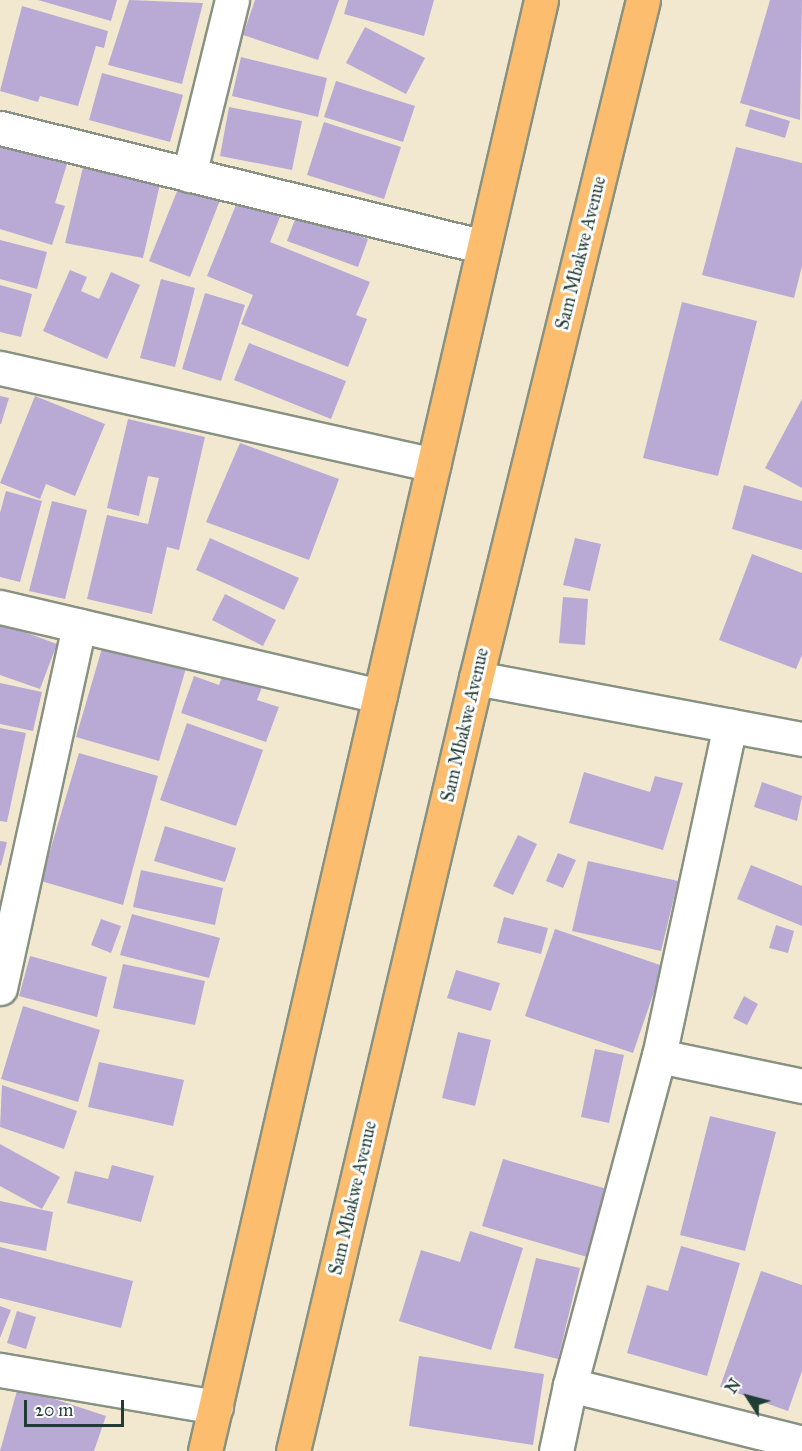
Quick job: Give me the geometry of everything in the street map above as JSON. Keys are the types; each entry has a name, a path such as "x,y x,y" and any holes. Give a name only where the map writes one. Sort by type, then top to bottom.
{"main road":[{"path":"205,1451 541,0"},
{"name":"Sam Mbakwe Avenue","path":"293,1451 476,678 643,0"}],"street":[{"path":"189,175 232,0"},
{"path":"0,128 484,247"},
{"path":"0,368 434,465"},
{"path":"0,607 380,696"},
{"path":"0,988 79,626"},
{"path":"476,678 802,739"},
{"path":"555,1451 570,1385 659,1056 730,726"},
{"path":"659,1056 802,1086"},
{"path":"0,1370 216,1407"},
{"path":"570,1385 802,1443"}],"building":[{"path":"38,0 117,0 111,21"},
{"path":"129,0 203,3 182,84 108,65"},
{"path":"255,0 339,0 318,60 243,35"},
{"path":"348,0 434,0 424,36 344,14"},
{"path":"770,0 802,0 800,120 740,103"},
{"path":"22,6 108,31 104,48 96,46 78,106 40,96 38,102 0,91"},
{"path":"365,27 425,58 406,94 346,63"},
{"path":"241,57 327,78 318,117 232,96"},
{"path":"102,73 183,95 170,142 89,120"},
{"path":"336,81 415,106 403,142 324,117"},
{"path":"229,107 302,121 292,170 220,156"},
{"path":"750,109 790,121 785,138 745,126"},
{"path":"324,122 401,147 384,199 307,175"},
{"path":"0,144 67,164 55,203 65,206 52,245 0,229"},
{"path":"736,147 802,163 802,266 794,298 702,275"},
{"path":"83,167 160,184 143,258 65,243"},
{"path":"182,179 222,195 190,277 149,261"},
{"path":"238,200 280,217 270,242 370,282 356,315 367,319 348,367 241,324 253,295 207,276"},
{"path":"297,214 368,239 358,267 287,241"},
{"path":"0,240 47,252 37,289 0,279"},
{"path":"70,270 87,277 81,291 99,299 111,272 140,285 107,359 43,331"},
{"path":"161,279 195,288 175,367 140,358"},
{"path":"0,285 32,294 21,337 0,332"},
{"path":"205,293 245,305 221,381 182,369"},
{"path":"682,302 757,321 718,476 643,458"},
{"path":"249,343 346,381 331,419 234,380"},
{"path":"0,396 9,398 1,424 0,424"},
{"path":"35,396 105,424 75,496 46,484 40,499 0,483"},
{"path":"802,399 802,488 765,468"},
{"path":"128,419 205,437 179,550 167,547 152,614 87,599 107,515 148,524 159,478 148,476 139,516 107,508"},
{"path":"240,443 339,479 309,560 206,522"},
{"path":"744,485 802,501 802,550 732,529"},
{"path":"6,491 42,501 20,582 0,577 0,513"},
{"path":"52,501 87,510 65,599 29,591"},
{"path":"210,538 299,578 284,610 196,570"},
{"path":"575,538 601,544 590,591 563,585"},
{"path":"752,554 802,573 802,655 796,669 719,640"},
{"path":"225,594 276,620 263,646 212,620"},
{"path":"563,597 588,599 585,645 559,643"},
{"path":"0,623 57,644 40,689 0,675"},
{"path":"103,645 186,668 159,761 76,737"},
{"path":"226,665 265,679 257,700 279,707 266,742 181,713 194,676 219,685"},
{"path":"0,683 42,692 33,731 0,724"},
{"path":"187,723 263,750 236,826 160,800"},
{"path":"0,728 26,733 7,822 0,821"},
{"path":"79,753 158,776 123,905 41,881"},
{"path":"584,772 650,792 655,776 683,783 663,850 569,823"},
{"path":"762,782 802,796 797,821 754,807"},
{"path":"165,826 236,848 225,882 154,861"},
{"path":"518,835 537,844 513,895 493,886"},
{"path":"0,841 7,842 1,866 0,865"},
{"path":"558,853 576,860 563,888 546,881"},
{"path":"588,861 678,881 661,951 572,931"},
{"path":"751,865 802,886 802,926 737,899"},
{"path":"141,870 223,888 215,925 133,907"},
{"path":"132,914 220,938 209,978 120,955"},
{"path":"504,917 548,928 541,954 497,943"},
{"path":"101,919 121,926 111,953 91,945"},
{"path":"776,925 794,931 788,953 769,948"},
{"path":"555,929 663,966 633,1053 525,1016"},
{"path":"30,956 107,977 97,1017 19,996"},
{"path":"123,964 205,981 195,1025 113,1008"},
{"path":"456,970 500,983 491,1011 447,998"},
{"path":"744,996 758,1004 747,1025 733,1018"},
{"path":"23,1006 100,1030 78,1102 1,1079"},
{"path":"458,1032 491,1040 475,1106 442,1098"},
{"path":"595,1049 624,1055 609,1123 581,1117"},
{"path":"99,1062 184,1080 173,1126 88,1107"},
{"path":"2,1085 77,1111 64,1149 0,1127"},
{"path":"710,1116 776,1132 745,1251 680,1235"},
{"path":"0,1144 60,1177 42,1209 0,1186"},
{"path":"503,1159 607,1189 587,1257 482,1226"},
{"path":"112,1165 154,1176 141,1222 67,1203 75,1171 108,1179"},
{"path":"0,1201 53,1212 46,1251 0,1242"},
{"path":"470,1231 523,1248 491,1350 399,1321 421,1250 460,1262"},
{"path":"681,1246 740,1263 707,1376 627,1353 647,1285 668,1291"},
{"path":"0,1247 133,1281 121,1328 0,1298"},
{"path":"536,1258 580,1268 558,1359 514,1348"},
{"path":"761,1271 802,1285 802,1371 788,1411 720,1387"},
{"path":"0,1306 11,1310 0,1338"},
{"path":"17,1311 36,1317 26,1349 7,1343"},
{"path":"419,1356 544,1374 533,1445 409,1426"},
{"path":"18,1387 106,1416 94,1451 0,1451"}]}
